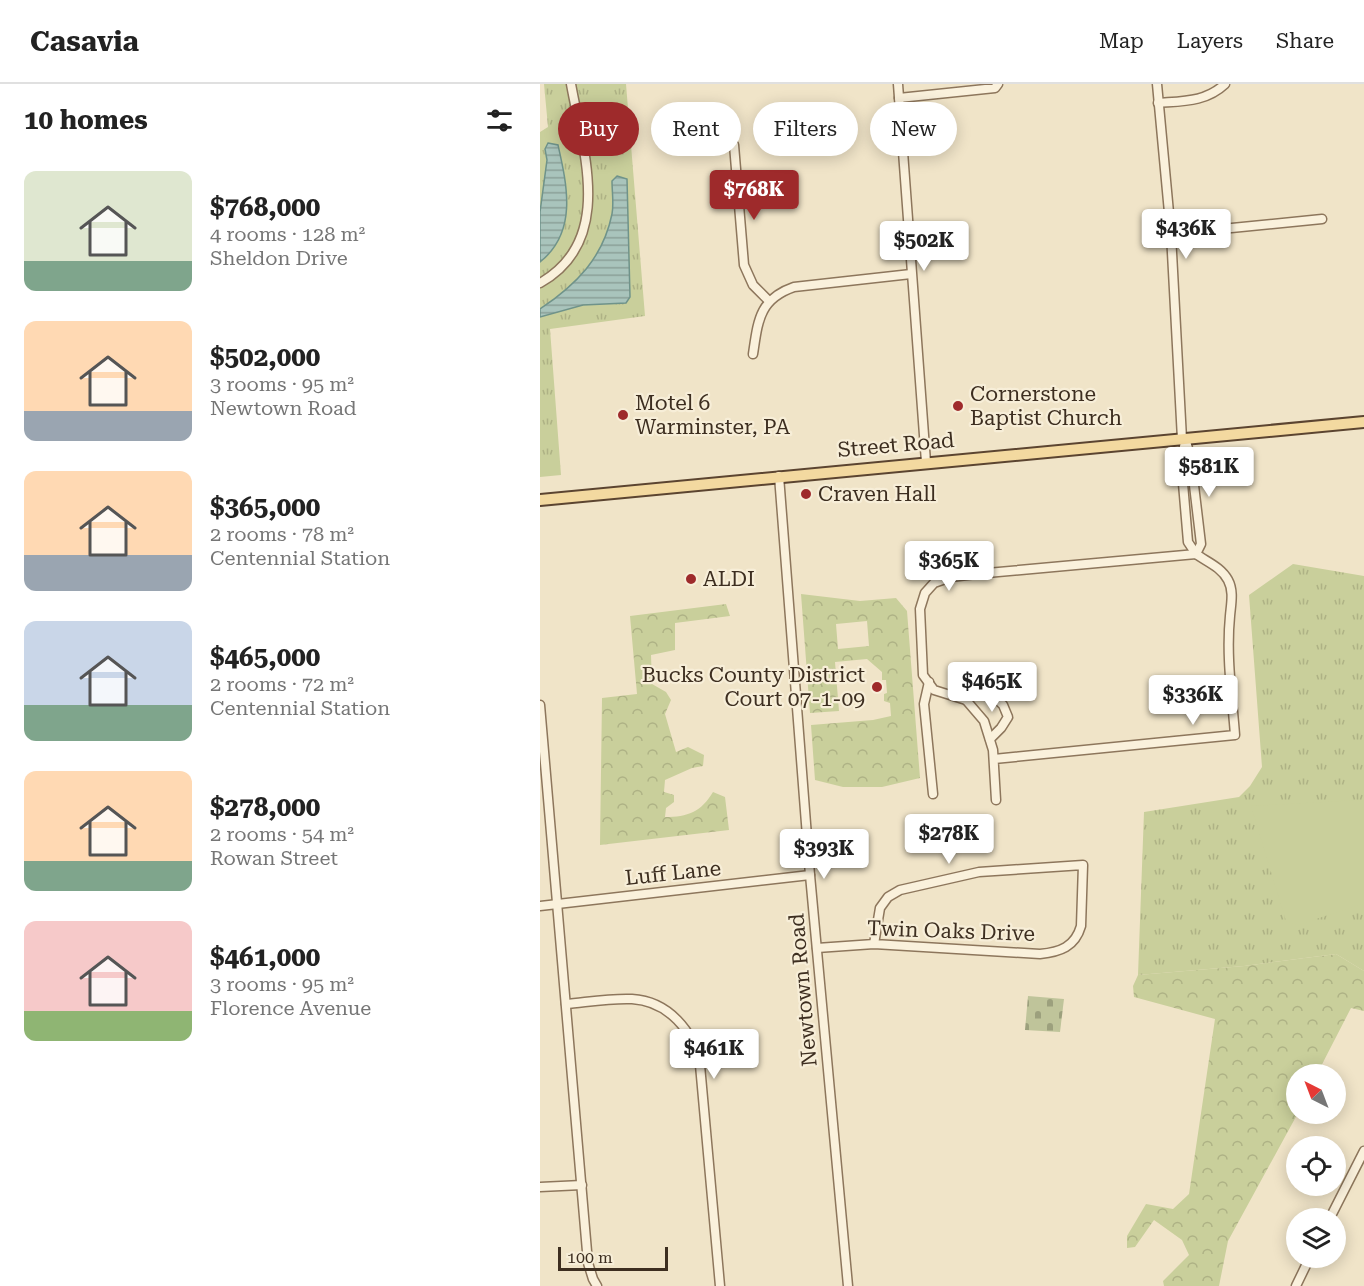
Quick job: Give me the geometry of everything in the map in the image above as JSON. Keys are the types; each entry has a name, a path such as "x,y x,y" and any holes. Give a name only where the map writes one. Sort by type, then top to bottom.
{"main road":[{"name":"Street Road","path":"540,500 1364,422"}],"street":[{"path":"540,283 566,263 577,247 589,208 589,185 571,84"},
{"path":"898,84 926,462"},
{"path":"899,98 995,88 998,84"},
{"path":"1157,84 1171,234 1184,439 1191,460 1201,544 1196,554"},
{"path":"1158,103 1199,99 1215,92 1225,84"},
{"path":"735,156 744,265 753,285 769,301"},
{"path":"1171,234 1322,219"},
{"path":"753,354 758,322 769,301 777,295 794,287 911,274"},
{"name":"Newtown Road","path":"779,476 810,875 848,1286"},
{"path":"994,759 1235,735 1228,658 1232,595 1229,581 1221,570 1196,554 959,576 934,583 925,593 920,609 923,675 934,690 966,700 984,721 994,759 996,800"},
{"path":"928,682 924,704 933,794"},
{"path":"966,700 975,692 990,693 1003,705 1008,717 990,739"},
{"path":"540,705 588,1263 597,1286"},
{"name":"Twin Oaks Drive","path":"817,948 874,944 1040,954 1065,949 1079,934 1081,926 1083,866 980,872 900,890 888,897 880,908 874,944"},
{"name":"Luff Lane","path":"540,906 810,875"},
{"path":"566,1004 624,999 645,1001 675,1018 695,1046 700,1065 720,1286"},
{"path":"1335,1208 1364,1151"},
{"path":"540,1187 582,1185"},
{"path":"1296,1286 1305,1268"}],"green space":[{"path":"544,84 626,84 627,102 558,102 558,156 632,156 645,316 550,329 561,475 540,477 540,132 548,127"},
{"path":"1293,564 1364,576 1364,971 1336,954 1244,966 1138,975 1144,812 1239,797 1250,786 1262,767 1249,595"},
{"path":"801,594 860,601 896,598 907,611 920,778 882,787 843,787 815,780 811,725 873,720 891,716 890,703 884,701 884,694 887,693 886,680 882,680 882,672 867,659 835,662 839,711 810,713","holes":["867,621 869,646 838,649 836,624"]},
{"path":"726,604 730,616 675,623 675,650 651,655 652,684 666,692 671,700 665,714 676,752 688,747 704,755 703,766 692,768 665,780 664,792 674,795 674,802 666,808 665,817 681,816 699,809 713,792 725,797 729,830 600,845 602,698 637,694 630,616"},
{"path":"1359,800 1364,810 1364,903 1298,925 1286,921 1251,806"},
{"path":"1336,954 1364,971 1364,1011 1351,1008 1322,1064 1286,1064 1286,1124 1292,1124 1228,1241 1219,1286 1164,1286 1163,1281 1189,1255 1182,1240 1154,1220 1135,1247 1127,1248 1127,1236 1146,1204 1173,1209 1189,1194 1215,1019 1134,997 1133,986 1138,975 1244,966"},
{"path":"1028,996 1064,999 1060,1032 1025,1030"}],"water":[{"path":"548,143 558,145 567,207 560,237 552,250 540,262 540,212 547,160 545,149"},
{"path":"617,176 627,179 630,297 626,303 583,305 540,317 540,309 576,280 595,257 608,230 613,202 612,181"}],"place":[{"name":"Cornerstone Baptist Church","path":"958,406"},
{"name":"Motel 6 Warminster, PA","path":"623,415"},
{"name":"Craven Hall","path":"806,494"},
{"name":"ALDI","path":"691,579"},
{"name":"Bucks County District Court 07-1-09","path":"877,687"}]}
